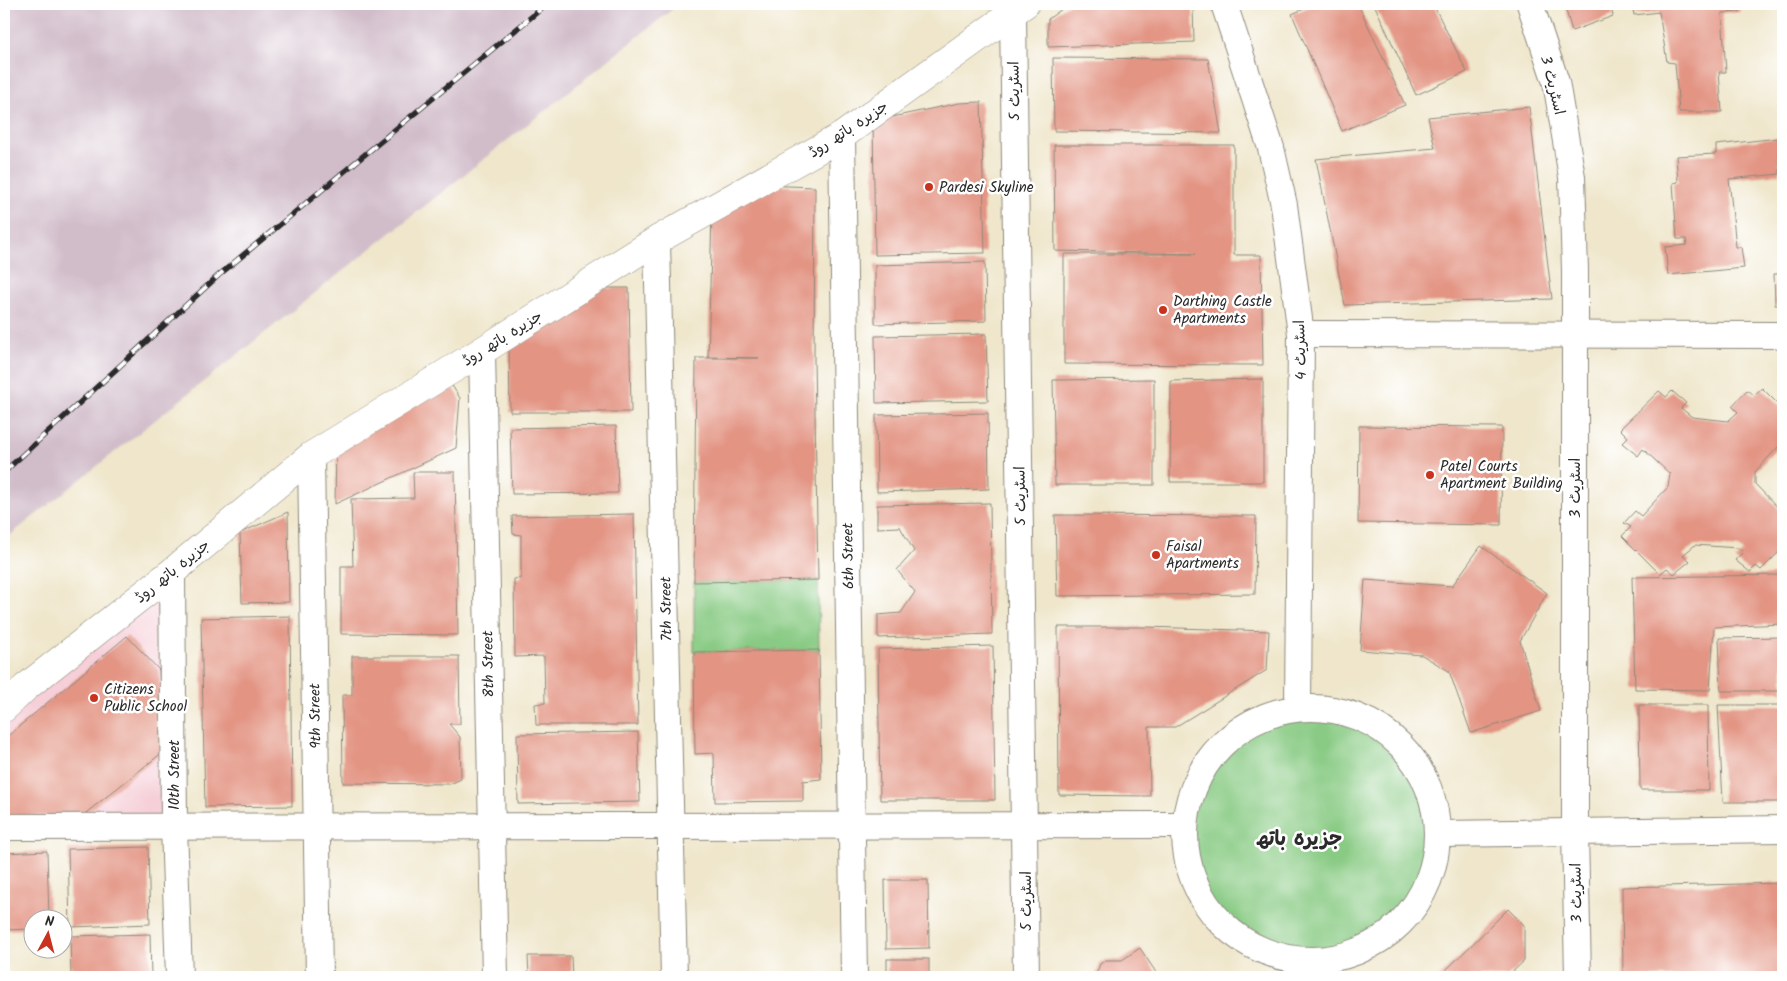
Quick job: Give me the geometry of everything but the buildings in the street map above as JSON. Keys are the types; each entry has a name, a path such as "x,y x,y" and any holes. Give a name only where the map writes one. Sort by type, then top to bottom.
{"street":[{"name":"اسٹریٹ 4","path":"1224,4 1271,148 1284,205 1301,334 1298,707"},
{"name":"اسٹریٹ 3","path":"1530,4 1556,82 1572,178 1576,334 1575,832 1578,977"},
{"name":"جزیرہ باتھ روڈ","path":"4,708 26,687 172,572 311,456 657,240 842,136 1019,9"},
{"name":"اسٹریٹ 5","path":"1019,9 1026,977"},
{"name":"6th Street","path":"842,136 854,977"},
{"name":"7th Street","path":"657,240 674,977"},
{"path":"1301,334 1783,335"},
{"name":"8th Street","path":"482,351 495,977"},
{"name":"9th Street","path":"311,456 319,977"},
{"name":"10th Street","path":"172,572 174,826 179,977"},
{"path":"1298,707 1340,710 1379,726 1410,754 1431,791 1439,834 1432,872 1414,909 1385,937 1348,956 1307,969 1266,953 1230,932 1202,901 1186,863 1183,826 1195,780 1220,744 1256,718 1298,707"},
{"path":"4,827 1183,826"},
{"path":"1439,834 1783,829"}],"shaded area":[{"path":"4,4 679,4 4,540"},
{"name":"Citizens Public School","path":"172,572 174,826 4,827 4,708"}],"green space":[{"path":"818,580 819,650 694,652 694,582"},
{"path":"1311,707 1348,713 1371,722 1391,736 1409,754 1423,774 1432,797 1438,834 1432,871 1423,894 1409,914 1391,932 1371,946 1348,955 1311,961 1274,955 1251,946 1231,932 1213,914 1199,894 1190,871 1184,834 1190,797 1199,774 1213,754 1231,736 1251,722 1274,713"}],"railway":[{"path":"4,472 219,275 547,4"}],"place":[{"name":"Pardesi Skyline","path":"929,187"},
{"name":"Darthing Castle Apartments","path":"1163,310"},
{"name":"Patel Courts Apartment Building","path":"1430,475"},
{"name":"Faisal Apartments","path":"1156,555"},
{"name":"Citizens Public School","path":"94,698"}],"district":[{"name":"جزیرہ باتھ","path":"1299,838"}]}
